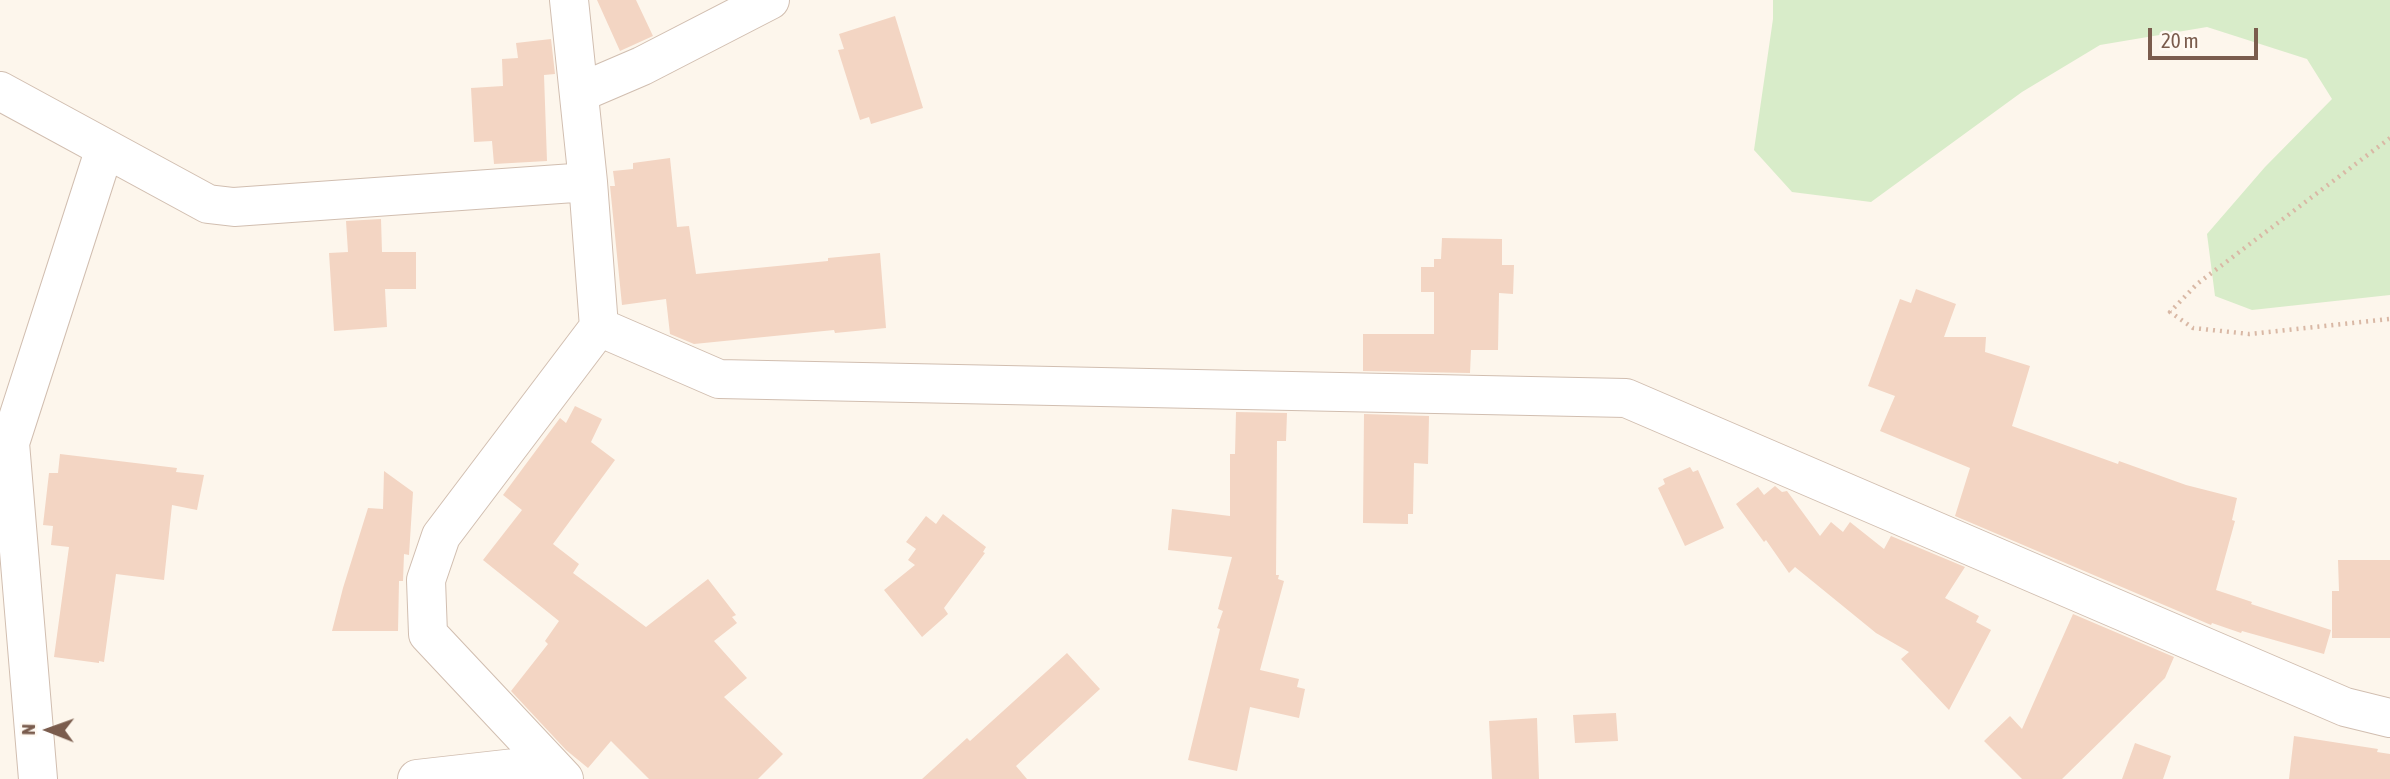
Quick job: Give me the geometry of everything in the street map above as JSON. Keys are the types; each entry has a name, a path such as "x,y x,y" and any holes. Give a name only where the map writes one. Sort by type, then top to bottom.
{"street":[{"path":"557,772 428,634 426,580 441,536 598,327 588,182 569,0"},
{"path":"579,93 642,66 770,0"},
{"path":"0,91 208,204 233,207 588,182"},
{"path":"38,779 5,443 105,148"},
{"path":"598,327 719,379 1626,398 2344,707 2390,718"},
{"path":"417,779 557,772"}],"path":[{"path":"2390,138 2197,284 2170,312 2193,328 2249,334 2390,320"}],"green space":[{"path":"1773,0 2390,0 2390,295 2252,310 2215,296 2207,234 2265,167 2332,99 2307,59 2207,27 2100,45 2022,92 1871,202 1792,192 1754,150 1773,19"}],"building":[{"path":"597,0 636,0 653,36 620,51"},
{"path":"895,16 923,108 871,124 869,117 860,120 838,50 844,49 839,34"},
{"path":"551,39 555,74 544,75 547,161 494,164 492,141 474,142 471,88 503,86 502,59 518,58 516,43"},
{"path":"670,158 677,227 689,226 696,274 880,253 886,328 835,333 834,330 694,344 670,334 666,299 622,305 610,186 615,186 613,171 633,169 633,163"},
{"path":"381,219 382,252 416,252 416,289 385,289 387,327 334,331 329,253 348,252 346,221"},
{"path":"1442,238 1502,239 1502,265 1514,265 1513,294 1499,293 1498,350 1471,350 1470,373 1363,371 1363,334 1434,334 1434,292 1421,292 1421,267 1434,267 1434,259 1441,259"},
{"path":"1916,289 1956,304 1944,337 1986,337 1985,352 2030,366 2012,426 2118,464 2119,461 2186,485 2237,498 2232,520 2235,521 2216,590 2331,630 2324,654 2212,623 2211,625 1955,516 1970,468 1880,431 1895,396 1868,386 1900,299 1911,303"},
{"path":"575,406 602,419 591,442 615,460 553,544 579,564 573,573 646,627 708,579 736,615 732,617 737,623 714,641 747,678 724,697 783,754 758,779 649,779 611,741 588,768 566,750 511,691 548,644 545,641 559,621 483,560 522,510 503,495 560,418 566,423"},
{"path":"1236,412 1287,413 1286,441 1277,441 1276,575 1284,581 1260,670 1299,679 1297,687 1305,689 1299,718 1250,707 1237,771 1188,760 1220,629 1217,628 1223,611 1218,609 1232,557 1168,550 1172,509 1230,516 1230,454 1235,454"},
{"path":"1364,414 1429,416 1428,464 1414,463 1413,514 1408,514 1408,524 1363,523"},
{"path":"60,454 177,468 176,472 204,475 197,510 172,505 164,580 116,574 104,662 99,663 54,657 69,547 51,545 53,526 43,525 49,473 58,473"},
{"path":"1690,467 1693,472 1698,470 1724,528 1685,546 1658,488 1665,484 1663,479"},
{"path":"384,471 413,492 409,555 404,554 403,581 399,581 398,631 332,631 368,508 383,509"},
{"path":"1775,486 1782,492 1787,491 1820,536 1831,522 1843,532 1850,522 1884,549 1891,536 1965,567 1945,598 1979,616 1976,622 1991,630 1949,710 1901,659 1909,652 1876,633 1795,567 1789,573 1766,540 1764,542 1736,504 1758,487 1764,495"},
{"path":"943,514 986,547 983,552 985,553 944,608 948,614 922,637 884,590 915,565 908,560 916,549 906,542 926,516 936,524"},
{"path":"2338,560 2390,560 2390,638 2332,638 2332,591 2339,591"},
{"path":"2073,614 2174,657 2165,678 2062,779 2022,779 1984,741 2010,716 2022,729"},
{"path":"1067,653 1100,689 1016,766 1027,779 922,779 967,738 970,741"},
{"path":"1616,713 1618,741 1575,743 1573,715"},
{"path":"1537,718 1539,779 1492,779 1489,721"},
{"path":"2294,736 2378,749 2377,752 2390,754 2390,779 2289,779"},
{"path":"2135,743 2171,756 2163,779 2122,779"}]}
